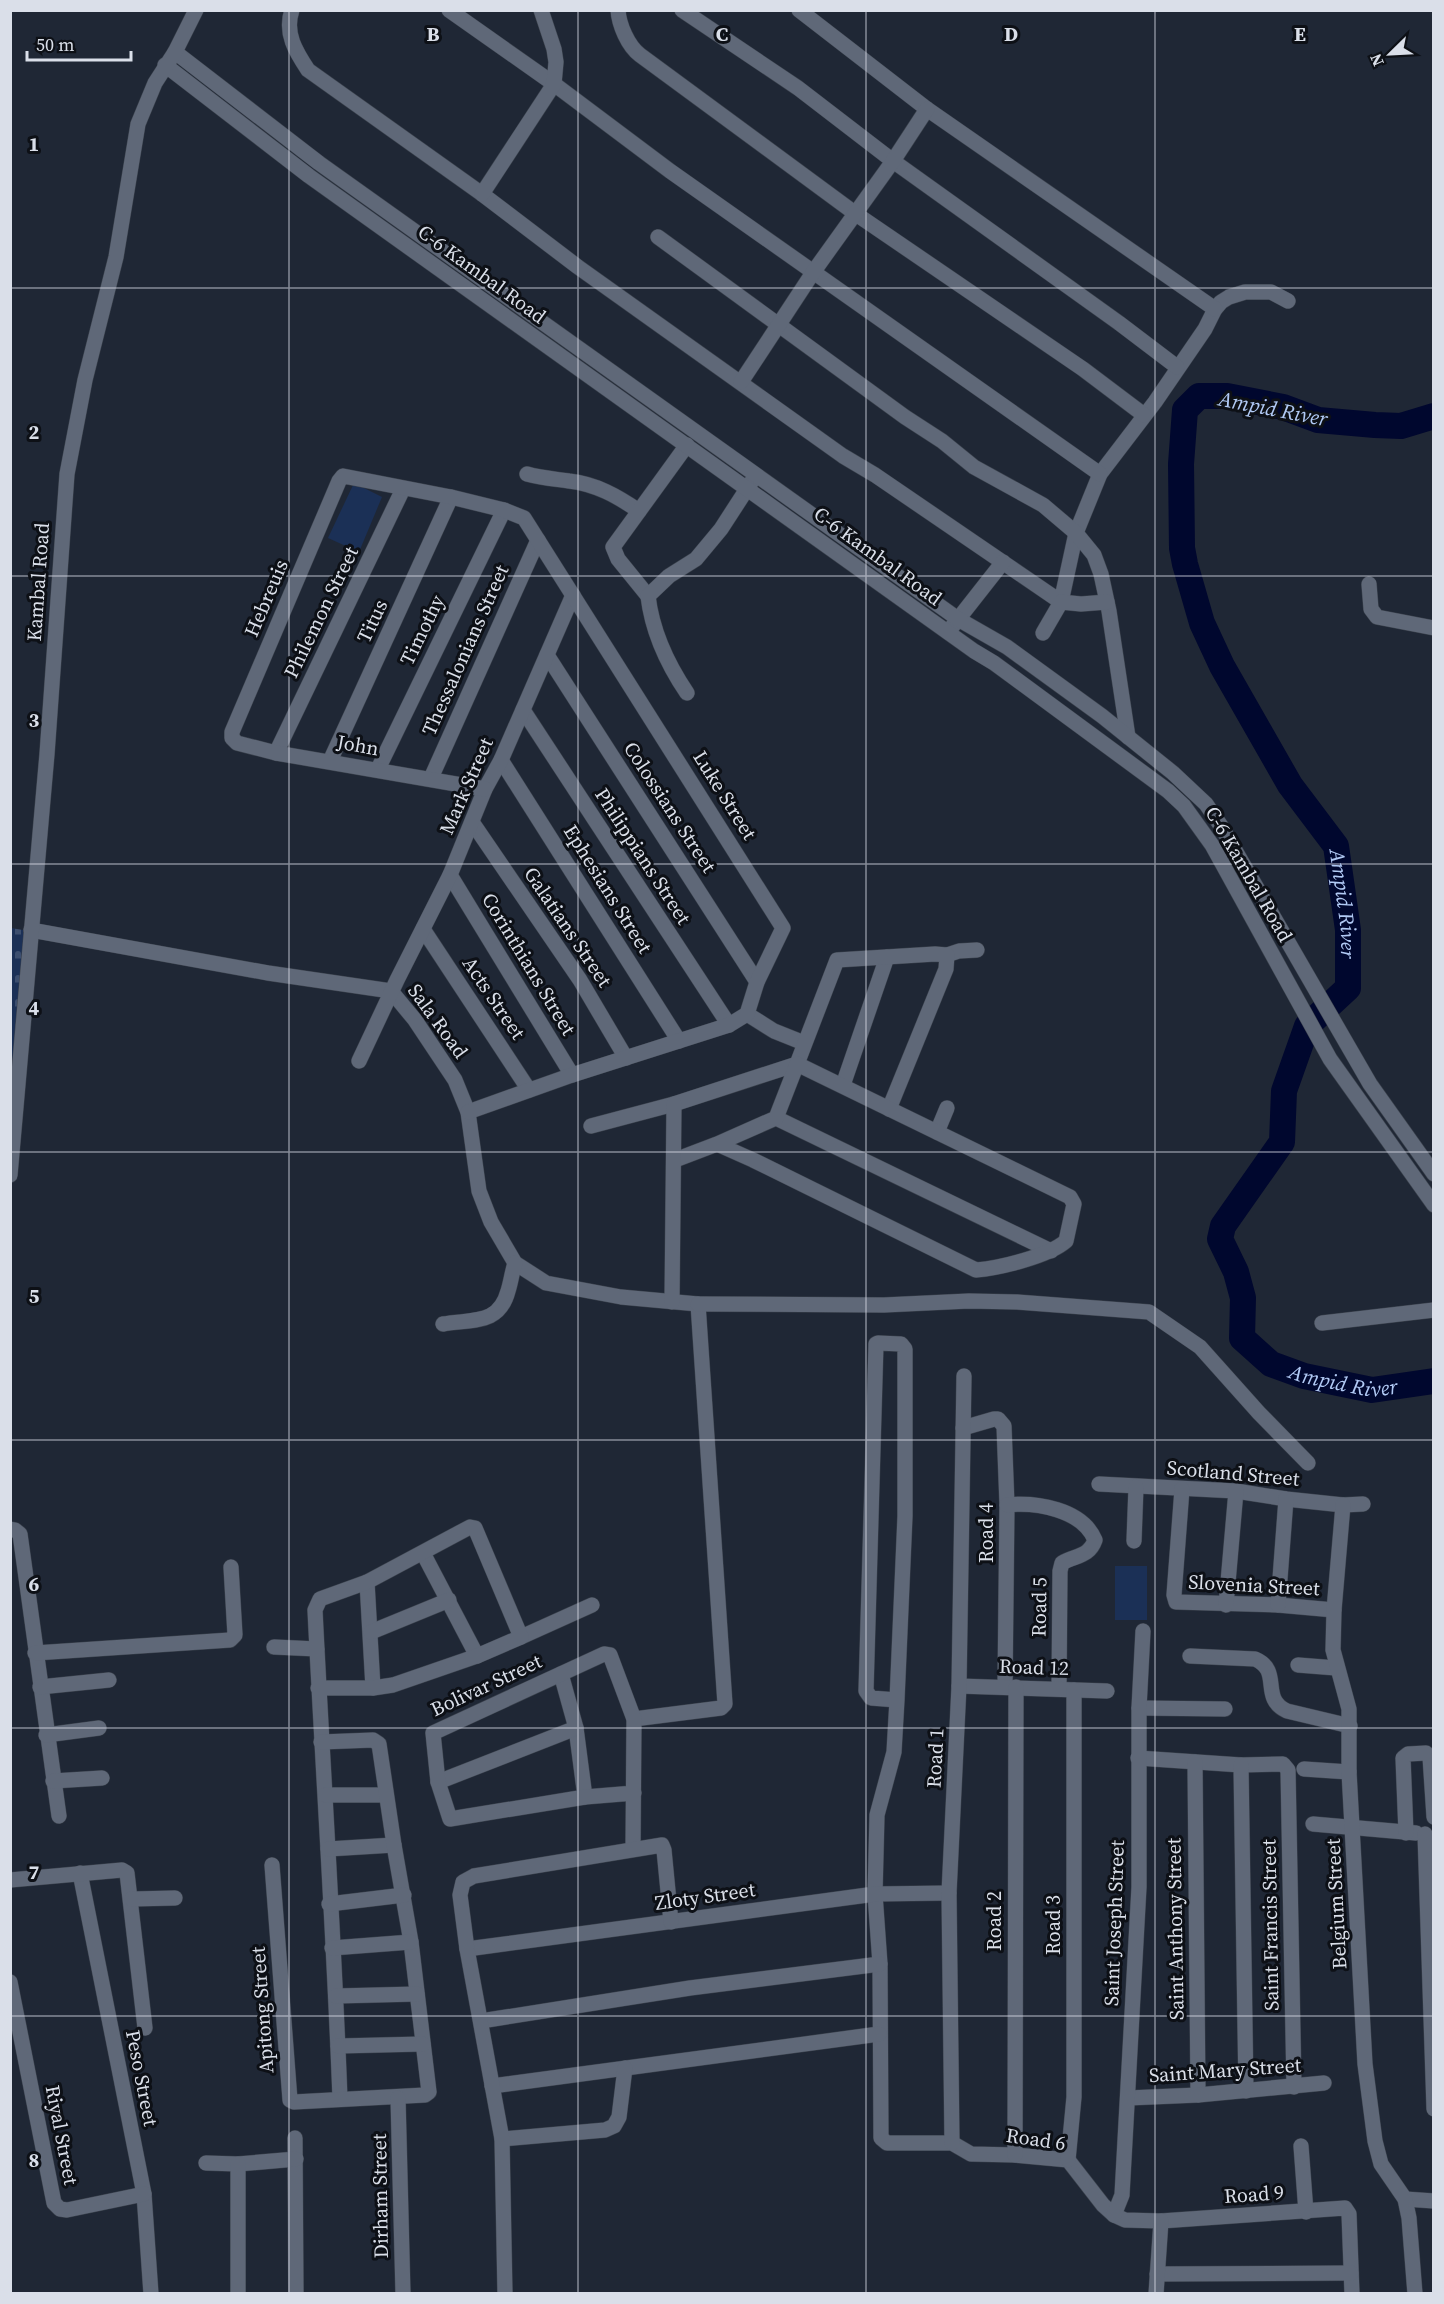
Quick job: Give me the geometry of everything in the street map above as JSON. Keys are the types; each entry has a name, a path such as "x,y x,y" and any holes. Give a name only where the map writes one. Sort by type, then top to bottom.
{"street":[{"name":"Kambal Road","path":"10,1176 47,754 67,474 85,380 116,257 138,124 146,100 165,65 175,52 196,10"},
{"path":"292,10 288,21 294,49 308,70 482,194 578,267 843,456 875,475 1061,602 1082,604 1107,602"},
{"path":"449,10 554,84 670,171 1100,474"},
{"path":"482,194 554,84 556,62 554,48 541,10"},
{"path":"618,10 619,20 633,50 856,214 1083,369 1144,415"},
{"path":"682,10 798,88 893,161 1177,367"},
{"path":"799,10 927,109 1215,309"},
{"name":"C-6 Kambal Road","path":"175,52 319,163 958,619 1007,647 1102,716 1173,773 1206,804 1239,856 1370,1084 1434,1174"},
{"name":"C-6 Kambal Road","path":"165,65 309,176 1040,696 1168,791 1184,806 1212,845 1330,1059 1434,1205"},
{"path":"741,382 814,271 893,161 927,109"},
{"path":"658,237 905,417 942,441 974,467 1043,505 1076,533 1094,555 1101,574 1128,737"},
{"path":"1043,633 1061,602 1076,533 1100,474 1205,329 1215,309 1229,297 1245,292 1271,292 1288,301"},
{"path":"687,445 613,547 618,559 648,596 661,643 687,693"},
{"path":"527,474 596,487 618,496 639,511"},
{"path":"648,596 669,576 696,559 721,529 756,475"},
{"name":"Luke Street","path":"339,481 343,476 451,497 504,510 524,518 781,922 782,934 758,982 747,1014"},
{"name":"Hebreuis","path":"232,732 339,481"},
{"name":"Philemon Street","path":"276,753 403,489"},
{"name":"Titus","path":"330,761 451,497"},
{"name":"Timothy","path":"378,770 504,510"},
{"name":"Thessalonians Street","path":"430,778 538,540"},
{"path":"948,632 1003,562"},
{"path":"1369,584 1371,609 1377,617 1434,628"},
{"name":"Mark Street","path":"359,1061 391,991 450,875 485,789 501,760 573,595"},
{"name":"Colossians Street","path":"547,655 758,982"},
{"name":"Philippians Street","path":"523,710 729,1025"},
{"name":"John","path":"232,732 232,738 237,743 276,753 485,789"},
{"name":"Ephesians Street","path":"501,760 679,1041"},
{"name":"Galatians Street","path":"472,822 580,980 626,1058"},
{"name":"Corinthians Street","path":"450,875 572,1075"},
{"name":"Acts Street","path":"423,929 529,1090"},
{"name":"Sala Road","path":"31,930 268,973 391,991 415,1020 455,1080 468,1112 479,1191 491,1222 515,1263 546,1283 621,1297 698,1304 884,1305 969,1301 1017,1302 1149,1312 1200,1347 1308,1463"},
{"path":"675,1160 776,1118 837,960 948,955 959,951 977,950"},
{"path":"889,1109 946,969 948,955"},
{"path":"843,1085 887,957"},
{"path":"468,1112 572,1075 729,1025 747,1014 774,1031 804,1043"},
{"path":"591,1126 674,1104 797,1064 1070,1197 1074,1204 1066,1241 1052,1251 989,1269 976,1270 717,1144"},
{"path":"672,1302 674,1104"},
{"path":"937,1132 947,1108"},
{"path":"776,1118 1052,1251"},
{"path":"443,1324 494,1316 509,1289 515,1263"},
{"path":"633,1850 634,1719 721,1708 725,1704 698,1304"},
{"path":"1322,1323 1434,1310"},
{"path":"492,2086 879,2034 880,1964 875,1894 878,1815 894,1752 897,1700 905,1516 905,1349 901,1344 878,1343 866,1691 871,1698 897,1700"},
{"name":"Road 1","path":"952,2143 949,1893 959,1686 964,1376"},
{"name":"Road 4","path":"963,1428 994,1419 1003,1423 1006,1451 1011,1687"},
{"name":"Scotland Street","path":"1099,1484 1236,1491 1344,1505 1363,1504"},
{"path":"1134,1541 1136,1486"},
{"name":"Slovenia Street","path":"1182,1489 1174,1599 1176,1602 1278,1605 1334,1610"},
{"path":"1226,1605 1236,1491"},
{"path":"1278,1605 1286,1499"},
{"name":"Road 5","path":"1007,1505 1028,1503 1066,1512 1090,1529 1095,1540 1092,1548 1080,1557 1068,1559 1062,1563 1060,1571 1067,1689"},
{"name":"Belgium Street","path":"1344,1505 1334,1610 1333,1650 1336,1668 1349,1709 1349,1772 1365,2064 1375,2141 1381,2164 1405,2199 1409,2218 1414,2294"},
{"path":"321,1742 378,1741 411,1942 429,2092 398,2098 340,2099 336,1996 329,1904 326,1795 321,1742 315,1610 320,1599 367,1582 470,1527 475,1528 521,1637"},
{"path":"10,1530 15,1530 20,1534 59,1816"},
{"path":"423,1553 477,1656"},
{"path":"35,1653 230,1640 235,1635 231,1567"},
{"path":"367,1582 373,1688"},
{"path":"371,1632 449,1600"},
{"path":"318,1688 373,1688 393,1685 477,1656 592,1605"},
{"name":"Saint Joseph Street","path":"1114,2215 1122,2195 1128,2098 1138,1887 1138,1758 1143,1631"},
{"path":"274,1647 317,1649"},
{"name":"Bolivar Street","path":"634,1719 610,1655 604,1654 434,1731 438,1782 450,1819 585,1797 634,1793"},
{"path":"1190,1656 1255,1659 1265,1663 1269,1669 1273,1700 1279,1707 1350,1726"},
{"path":"1298,1665 1336,1668"},
{"path":"561,1674 576,1728 585,1797"},
{"path":"40,1687 108,1680"},
{"name":"Road 12","path":"959,1686 1107,1691"},
{"name":"Road 2","path":"1011,1687 1015,2155"},
{"name":"Road 3","path":"1067,1689 1074,2097 1068,2160"},
{"path":"1139,1708 1225,1709"},
{"path":"46,1735 99,1728"},
{"path":"438,1782 576,1728"},
{"path":"1406,1833 1404,1758 1408,1754 1426,1754 1430,1757 1434,1817"},
{"path":"1138,1758 1241,1765 1246,2091"},
{"name":"Saint Anthony Street","path":"1194,1762 1198,2095"},
{"name":"Saint Francis Street","path":"1241,1765 1283,1764 1288,1770 1294,2087"},
{"path":"1304,1769 1349,1772"},
{"path":"53,1781 102,1778"},
{"path":"326,1795 386,1795"},
{"path":"1313,1824 1429,1834 1434,2109"},
{"path":"328,1849 394,1845"},
{"path":"505,2294 502,2139 467,1949 460,1895 463,1882 474,1876 663,1846 671,1922"},
{"name":"Apitong Street","path":"272,1865 290,2100 294,2102 340,2099"},
{"path":"10,1880 122,1870 127,1873 132,1899 145,2028"},
{"name":"Peso Street","path":"80,1873 144,2194 151,2294"},
{"name":"Zloty Street","path":"467,1949 875,1894 949,1893"},
{"path":"329,1904 404,1895"},
{"path":"132,1899 176,1898"},
{"path":"332,1948 411,1942"},
{"path":"481,2021 683,1989 880,1964"},
{"name":"Riyal Street","path":"10,1982 54,2203 60,2209 67,2210 144,2194"},
{"path":"336,1996 417,1994"},
{"name":"Road 6","path":"879,2034 881,2138 884,2142 952,2143 971,2154 1068,2160 1103,2205 1114,2215"},
{"path":"338,2046 423,2044"},
{"path":"502,2139 605,2130 614,2126 619,2117 625,2068"},
{"name":"Saint Mary Street","path":"1128,2098 1198,2095 1324,2083"},
{"name":"Dirham Street","path":"398,2098 403,2294"},
{"path":"295,2138 296,2294"},
{"path":"1301,2146 1306,2212"},
{"path":"206,2163 238,2164 296,2159"},
{"path":"238,2164 238,2294"},
{"path":"1405,2199 1434,2201"},
{"name":"Road 9","path":"1161,2221 1345,2208 1348,2211 1352,2273"},
{"path":"1114,2215 1125,2220 1161,2221 1156,2294"},
{"path":"1157,2274 1352,2273 1352,2294"}],"green space":[{"path":"354,483 382,497 359,552 328,538"},
{"path":"11,928 29,931 11,1126"},
{"path":"1115,1566 1147,1566 1147,1620 1115,1620"}],"waterway":[{"name":"Ampid River","path":"1434,416 1401,426 1375,425 1318,420 1283,407 1227,396 1199,396 1185,410 1181,464 1182,548 1202,623 1222,666 1290,785 1336,846 1348,930 1348,988 1307,1026 1284,1091 1282,1142 1223,1226 1220,1239 1236,1272 1243,1298 1242,1338 1271,1364 1304,1376 1372,1390 1434,1381"}]}
